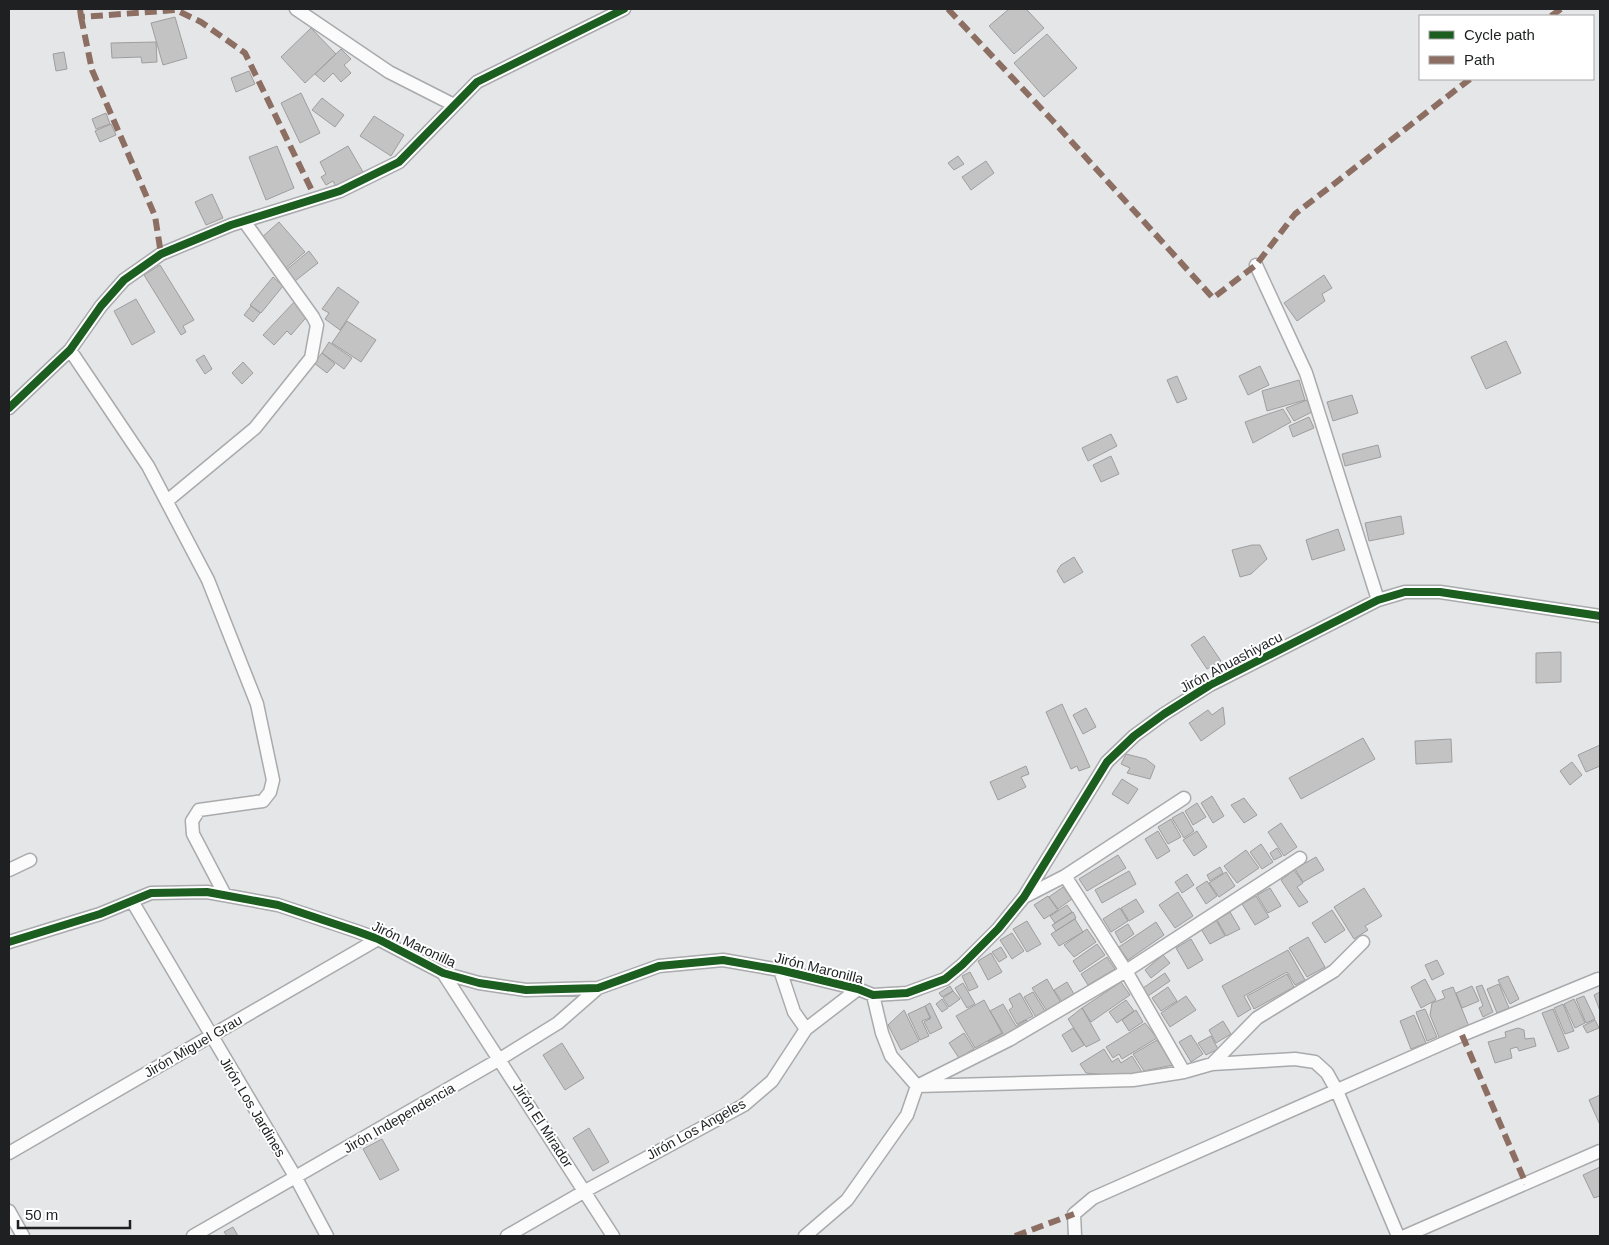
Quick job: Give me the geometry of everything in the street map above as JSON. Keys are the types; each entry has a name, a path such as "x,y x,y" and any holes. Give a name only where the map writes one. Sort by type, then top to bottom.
{"street":[{"path":"296,9 389,72 454,105"},
{"path":"9,408 70,350 101,306 124,280 160,254 244,222 340,191 399,162 477,82 624,9"},
{"path":"167,501 255,428 311,358 317,325 244,222"},
{"path":"1256,264 1306,373 1378,600"},
{"path":"70,350 148,466 167,501 208,580 257,704 273,780 270,792 263,801 199,810 192,821 193,834 224,896"},
{"name":"Jirón Ahuashiyacu","path":"873,995 907,993 945,979 998,928 1024,898 1107,762 1134,736 1164,714 1210,685 1378,600 1405,592 1440,592 1600,616"},
{"path":"1024,898 1065,876 1184,798"},
{"path":"805,1236 847,1200 907,1115 917,1086 1009,1040 1126,971 1300,858"},
{"path":"9,870 30,860"},
{"path":"1065,876 1126,971 1184,1072"},
{"name":"Jirón Maronilla","path":"9,942 100,914 151,893 207,892 278,905 378,939 443,973 479,983 526,990 598,988 659,966 723,960 780,970 858,989 873,995"},
{"name":"Jirón Los Jardines","path":"132,901 296,1178 327,1236"},
{"name":"Jirón Miguel Grau","path":"9,1153 378,939"},
{"path":"1212,1064 1257,1018 1334,971 1363,942"},
{"path":"780,970 794,1012 806,1029"},
{"name":"Jirón El Mirador","path":"443,973 613,1236"},
{"path":"1075,1236 1074,1214 1092,1198 1462,1035 1598,979"},
{"name":"Jirón Independencia","path":"193,1236 500,1059 558,1023 598,988"},
{"name":"Jirón Los Angeles","path":"507,1236 585,1191 744,1105 772,1081 806,1029 858,989"},
{"path":"873,995 882,1033 891,1056 917,1086"},
{"path":"917,1086 1133,1080 1184,1072 1212,1064 1295,1059 1315,1062 1327,1073 1337,1091 1398,1236"},
{"path":"1405,1236 1600,1151"},
{"path":"9,1212 23,1236"}],"building":[{"path":"1009,9 1026,9 1044,28 1014,54 989,26"},
{"path":"175,17 187,58 163,65 151,23"},
{"path":"311,28 336,54 305,83 281,57"},
{"path":"1047,34 1077,68 1044,97 1014,63"},
{"path":"156,42 157,62 142,63 141,57 112,58 111,43"},
{"path":"341,49 351,59 344,65 351,73 341,82 333,73 324,82 315,74"},
{"path":"64,52 67,69 56,71 53,54"},
{"path":"249,71 255,84 236,92 231,78"},
{"path":"301,93 320,133 300,143 281,103"},
{"path":"322,98 344,115 335,127 312,110"},
{"path":"106,113 110,124 96,129 92,119"},
{"path":"374,116 404,135 391,156 360,136"},
{"path":"111,124 116,135 100,142 95,131"},
{"path":"277,146 294,188 266,200 249,157"},
{"path":"348,146 363,172 336,187 333,181 326,185 321,177 326,174 320,162"},
{"path":"958,156 964,164 954,170 948,163"},
{"path":"986,161 994,173 971,190 962,177"},
{"path":"212,194 223,218 206,225 195,202"},
{"path":"279,222 305,252 286,268 261,238"},
{"path":"309,251 318,263 295,281 286,270"},
{"path":"160,265 194,320 183,326 186,332 181,335 144,275"},
{"path":"1324,275 1332,288 1322,294 1325,301 1297,321 1284,303"},
{"path":"273,277 283,286 261,313 250,305"},
{"path":"338,287 359,302 340,330 325,319 329,313 322,309"},
{"path":"136,299 155,332 132,345 114,311"},
{"path":"296,300 310,313 291,335 287,331 274,345 263,335"},
{"path":"251,306 260,313 253,322 244,315"},
{"path":"347,321 376,340 361,362 332,343"},
{"path":"1506,341 1521,373 1486,389 1471,357"},
{"path":"329,342 352,358 344,369 322,353"},
{"path":"322,353 335,364 327,373 314,363"},
{"path":"204,355 212,369 205,374 196,360"},
{"path":"243,362 253,373 242,384 232,373"},
{"path":"1260,366 1269,385 1248,395 1239,376"},
{"path":"1177,376 1187,399 1177,403 1167,380"},
{"path":"1299,380 1305,400 1267,411 1262,391"},
{"path":"1352,395 1358,413 1333,421 1327,402"},
{"path":"1307,400 1312,412 1294,421 1286,408"},
{"path":"1283,409 1291,422 1253,443 1245,422"},
{"path":"1309,417 1314,428 1293,437 1289,426"},
{"path":"1111,434 1117,446 1088,461 1082,448"},
{"path":"1378,445 1381,457 1345,466 1342,454"},
{"path":"1111,456 1119,474 1101,482 1093,465"},
{"path":"1401,516 1404,534 1369,541 1365,523"},
{"path":"1338,529 1345,550 1312,560 1306,540"},
{"path":"1260,545 1267,559 1251,574 1240,577 1232,550"},
{"path":"1074,557 1083,572 1064,583 1057,571 1061,565"},
{"path":"1204,636 1221,661 1207,669 1191,645"},
{"path":"1561,652 1561,682 1536,683 1536,653"},
{"path":"1062,704 1090,767 1079,771 1077,766 1071,769 1046,712"},
{"path":"1223,707 1225,724 1201,741 1189,723 1208,710 1212,715"},
{"path":"1086,708 1096,727 1083,734 1073,715"},
{"path":"1363,738 1375,759 1301,799 1289,778"},
{"path":"1451,739 1452,762 1416,764 1415,741"},
{"path":"1600,745 1600,766 1586,772 1578,755"},
{"path":"1126,754 1146,759 1155,766 1150,779 1127,773 1130,768 1121,764"},
{"path":"1572,762 1582,775 1570,785 1560,771"},
{"path":"1026,766 1029,774 1021,777 1026,787 998,800 990,782"},
{"path":"1122,779 1138,789 1128,804 1112,794"},
{"path":"1212,796 1224,816 1213,823 1201,803"},
{"path":"1244,798 1257,815 1244,823 1231,805"},
{"path":"1197,803 1206,817 1193,825 1185,811"},
{"path":"1183,812 1194,831 1184,838 1172,818"},
{"path":"1171,819 1181,837 1168,844 1158,827"},
{"path":"1281,823 1297,847 1284,856 1268,832"},
{"path":"1158,831 1170,851 1157,859 1145,839"},
{"path":"1197,831 1207,847 1194,856 1183,840"},
{"path":"1261,844 1273,862 1262,869 1250,852"},
{"path":"1277,848 1282,856 1274,860 1270,853"},
{"path":"1246,850 1259,868 1237,883 1224,866"},
{"path":"1118,855 1126,868 1087,891 1079,879"},
{"path":"1316,857 1324,870 1303,882 1295,869"},
{"path":"1220,867 1223,873 1210,881 1207,875"},
{"path":"1294,870 1303,883 1297,887 1308,902 1299,907 1281,880"},
{"path":"1129,871 1136,884 1102,903 1095,890"},
{"path":"1226,872 1235,886 1219,897 1209,883"},
{"path":"1187,874 1194,885 1182,893 1175,882"},
{"path":"1207,881 1217,896 1206,904 1196,888"},
{"path":"1063,887 1072,899 1058,909 1049,897"},
{"path":"1270,888 1281,906 1268,913 1257,895"},
{"path":"1364,888 1382,916 1365,926 1368,930 1354,939 1334,907"},
{"path":"1178,892 1193,916 1175,928 1159,905"},
{"path":"1048,896 1058,910 1044,919 1034,905"},
{"path":"1256,896 1269,917 1255,925 1242,904"},
{"path":"1136,899 1144,912 1129,921 1121,908"},
{"path":"1067,905 1072,912 1055,923 1050,916"},
{"path":"1120,908 1128,921 1111,932 1103,919"},
{"path":"1332,910 1345,930 1325,943 1312,923"},
{"path":"1073,912 1076,918 1056,931 1052,925"},
{"path":"1230,912 1240,929 1226,936 1217,920"},
{"path":"1075,919 1083,932 1059,946 1051,934"},
{"path":"1216,920 1225,936 1210,944 1201,929"},
{"path":"1027,921 1041,944 1027,952 1013,929"},
{"path":"1156,922 1164,935 1128,960 1119,947"},
{"path":"1128,924 1134,934 1121,943 1115,932"},
{"path":"1087,929 1096,942 1074,957 1064,945"},
{"path":"1012,933 1024,951 1012,959 1000,940"},
{"path":"1308,937 1325,967 1307,977 1289,948"},
{"path":"1191,939 1203,960 1188,969 1176,948"},
{"path":"1097,944 1105,955 1080,972 1073,961"},
{"path":"1001,947 1007,957 999,962 992,952"},
{"path":"1288,950 1305,980 1295,985 1287,972 1244,996 1251,1009 1238,1017 1222,986"},
{"path":"991,953 1002,972 988,980 978,961"},
{"path":"1163,955 1170,963 1151,978 1145,970"},
{"path":"1107,957 1115,969 1088,985 1081,974"},
{"path":"1437,960 1444,974 1432,980 1425,965"},
{"path":"970,972 978,987 969,991 962,976"},
{"path":"1165,973 1170,981 1148,996 1143,988"},
{"path":"1287,974 1294,987 1254,1009 1247,996"},
{"path":"1508,976 1519,999 1510,1004 1498,980"},
{"path":"1047,979 1061,1003 1047,1011 1032,988"},
{"path":"1425,979 1436,1000 1421,1008 1411,987"},
{"path":"1067,982 1074,994 1062,1002 1054,990"},
{"path":"1121,982 1130,995 1091,1022 1082,1008"},
{"path":"963,983 975,1004 967,1008 955,988"},
{"path":"1499,984 1509,1008 1497,1013 1487,989"},
{"path":"1482,985 1493,1012 1483,1017 1479,1008 1483,1006 1476,987"},
{"path":"950,986 953,991 942,997 939,993"},
{"path":"1472,986 1479,1001 1462,1008 1456,993"},
{"path":"1168,987 1177,1001 1161,1011 1152,998"},
{"path":"1453,987 1470,1029 1441,1042 1430,1015 1432,1003 1445,998 1442,991"},
{"path":"953,991 960,999 949,1007 943,998"},
{"path":"1033,992 1047,1014 1037,1019 1024,997"},
{"path":"1600,992 1600,1011 1594,995"},
{"path":"1020,993 1033,1016 1017,1024 1009,1010 1013,1007 1009,999"},
{"path":"1186,996 1196,1010 1170,1027 1161,1013"},
{"path":"1584,996 1595,1019 1586,1023 1576,999"},
{"path":"942,999 948,1008 942,1012 936,1004"},
{"path":"1574,999 1585,1023 1575,1028 1564,1004"},
{"path":"984,1000 1002,1033 975,1048 956,1016"},
{"path":"1126,1000 1134,1011 1117,1023 1109,1012"},
{"path":"930,1003 942,1028 930,1034 924,1022 931,1018 925,1006"},
{"path":"1003,1004 1016,1026 1026,1020 1028,1022 990,1044 988,1041 1003,1033 990,1011"},
{"path":"1563,1004 1574,1031 1565,1034 1554,1008"},
{"path":"925,1006 930,1018 922,1021 929,1036 920,1040 908,1014"},
{"path":"1082,1008 1100,1040 1086,1047 1068,1019"},
{"path":"1425,1009 1437,1037 1427,1041 1416,1012"},
{"path":"1553,1009 1569,1048 1558,1052 1542,1013"},
{"path":"904,1010 919,1041 901,1050 888,1025"},
{"path":"1136,1010 1143,1022 1129,1031 1122,1020"},
{"path":"1414,1015 1426,1043 1411,1049 1400,1021"},
{"path":"1595,1020 1599,1028 1587,1033 1583,1026"},
{"path":"1223,1021 1231,1034 1216,1043 1209,1030"},
{"path":"1145,1023 1157,1038 1122,1059 1119,1054 1113,1058 1106,1047"},
{"path":"1073,1028 1084,1045 1072,1052 1062,1035"},
{"path":"1518,1028 1524,1030 1525,1039 1534,1038 1536,1046 1519,1051 1517,1047 1510,1049 1512,1058 1495,1063 1488,1042 1506,1037 1505,1032"},
{"path":"964,1033 974,1049 959,1058 949,1043"},
{"path":"1191,1035 1203,1054 1191,1062 1179,1042"},
{"path":"1211,1036 1218,1049 1206,1055 1198,1043"},
{"path":"1157,1040 1173,1065 1144,1071 1133,1054"},
{"path":"562,1043 584,1078 565,1090 543,1055"},
{"path":"1104,1049 1112,1062 1118,1058 1121,1063 1132,1056 1142,1072 1123,1077 1086,1073 1080,1064"},
{"path":"1600,1095 1600,1125 1589,1100"},
{"path":"589,1128 609,1162 593,1171 573,1138"},
{"path":"382,1139 399,1170 380,1180 363,1149"},
{"path":"1600,1167 1600,1196 1594,1198 1583,1175"},
{"path":"233,1227 238,1236 227,1236 224,1232"}],"marked path":[{"path":"80,9 81,17 176,10 201,22 245,53 316,199"},
{"path":"948,9 1052,120 1213,298 1256,265 1295,214 1469,80"},
{"path":"1552,15 1561,9"},
{"path":"81,17 92,70 155,216 161,254"},
{"path":"1462,1035 1526,1184"},
{"path":"1015,1236 1074,1214"}],"cycle path":[{"path":"9,408 70,350 101,306 124,280 161,254 231,225 340,191 399,162 477,82 624,9"},
{"path":"9,942 100,914 151,893 207,892 278,905 378,939 443,973 479,983 526,990 598,988 659,966 723,960 780,970 858,989 873,995 907,993 945,979 998,929 1024,897 1107,762 1134,736 1164,714 1210,685 1378,600 1405,592 1440,592 1600,616"}]}
